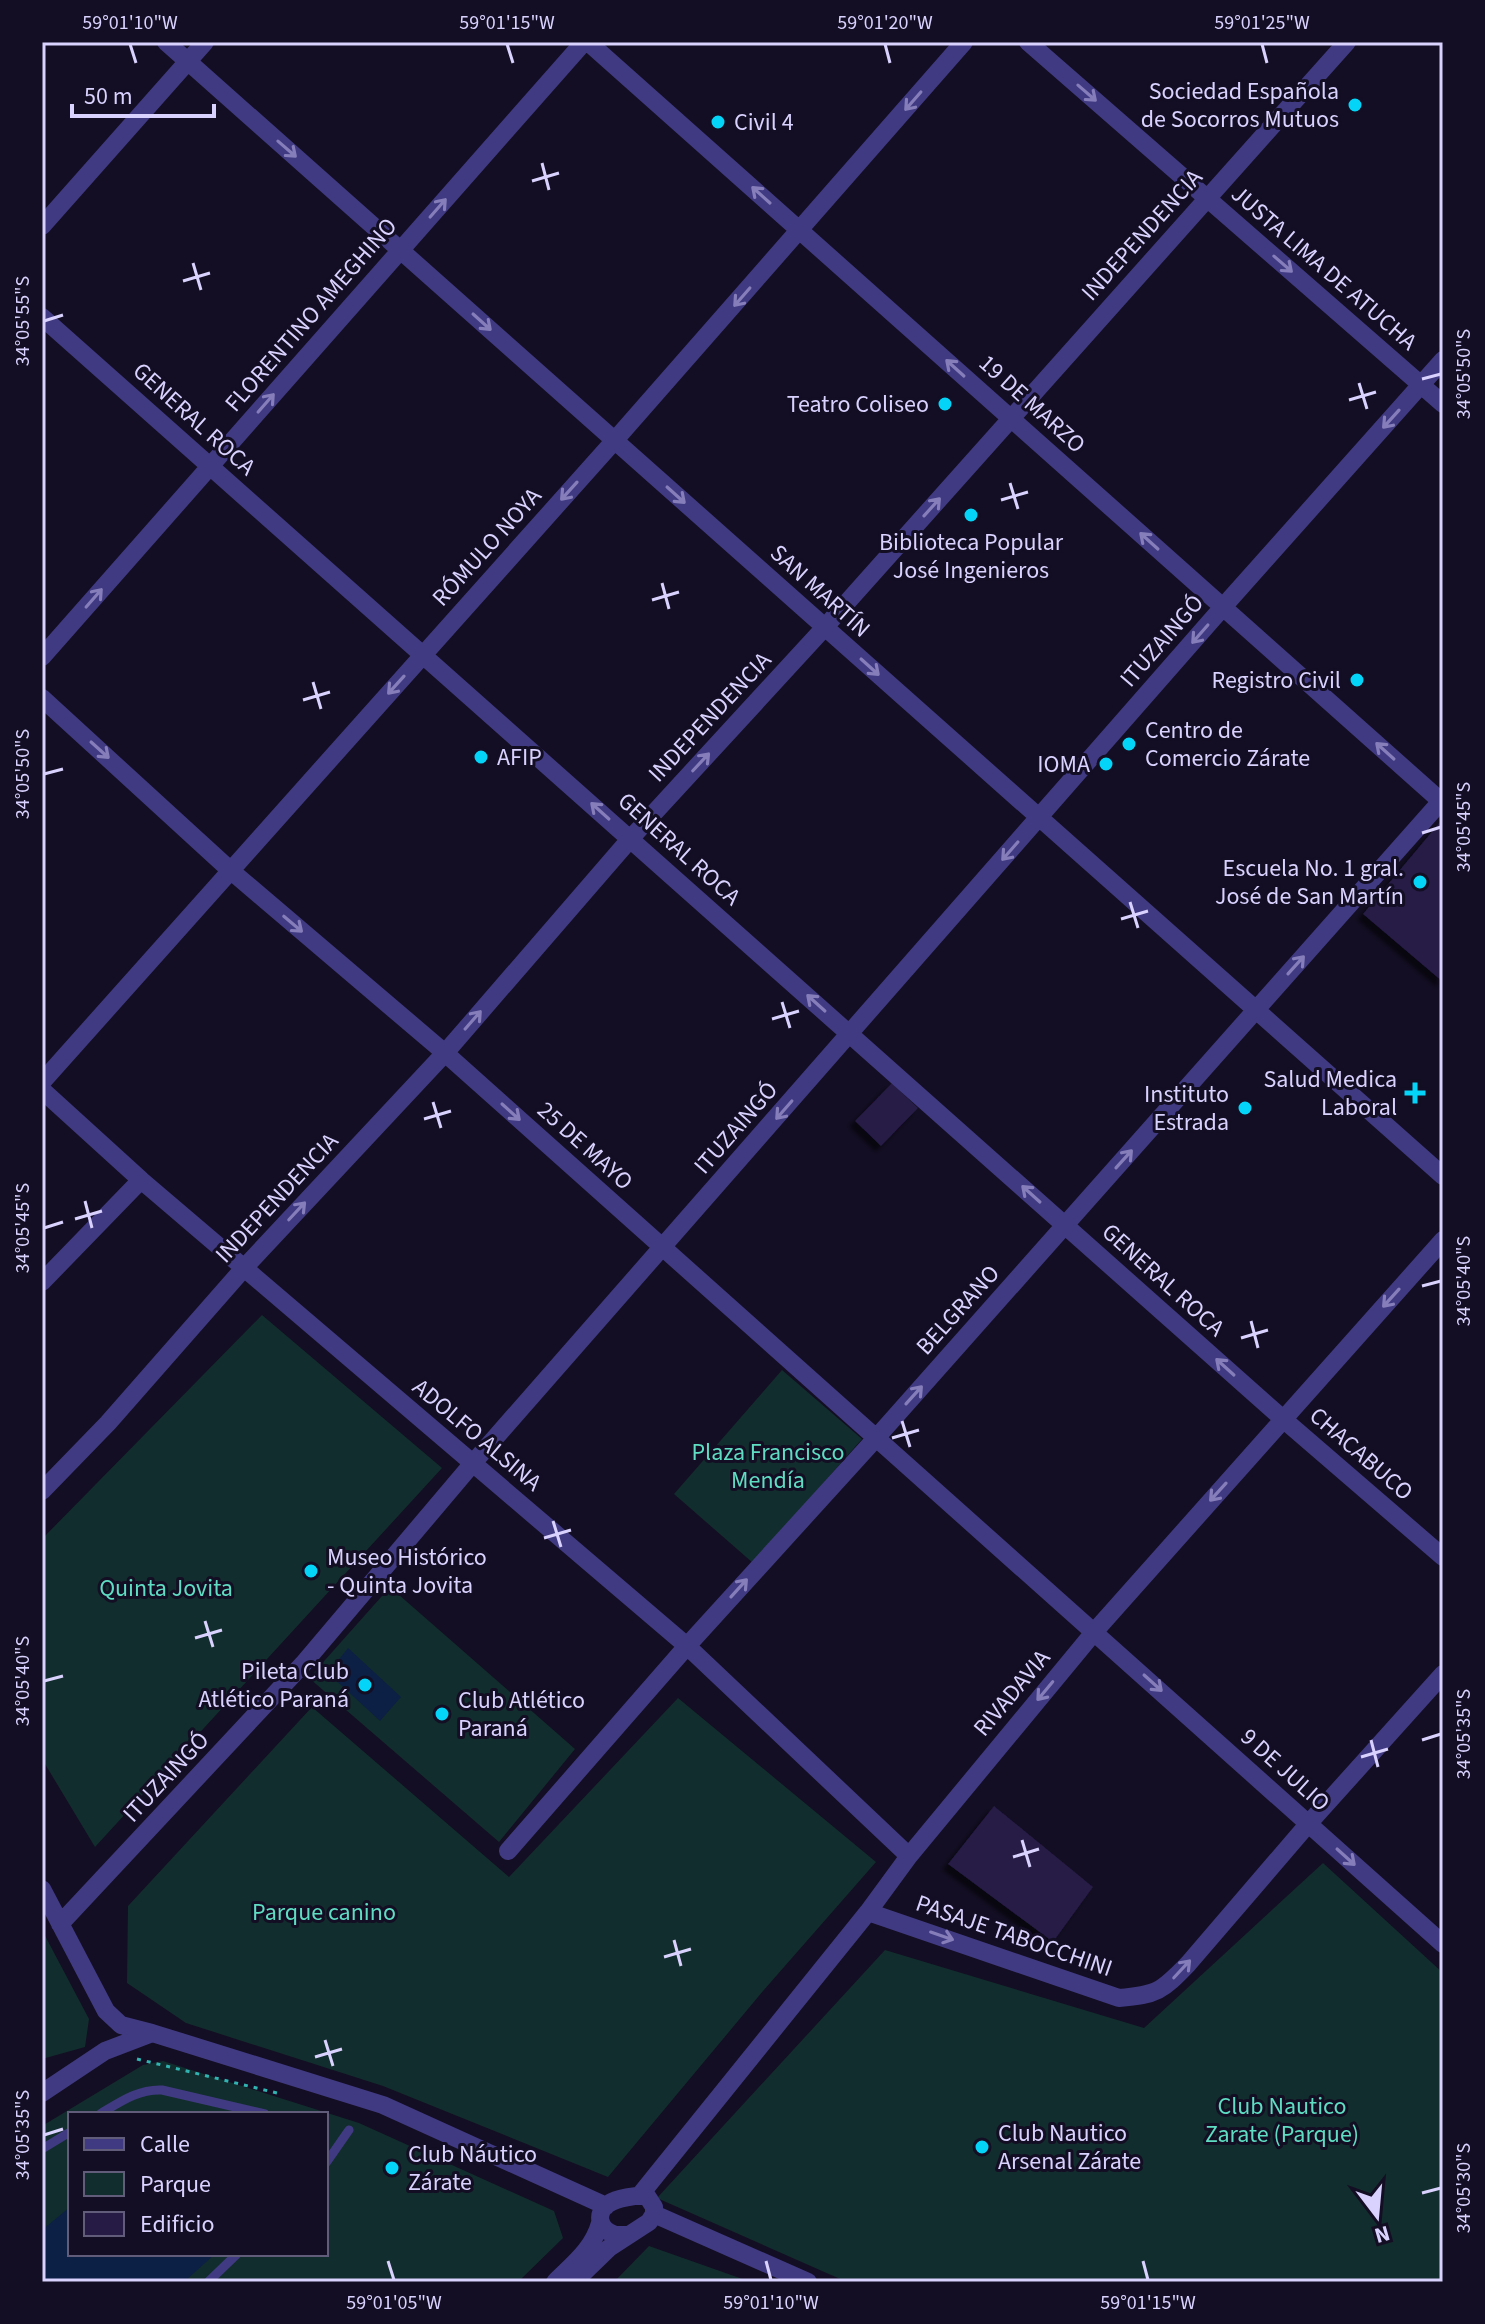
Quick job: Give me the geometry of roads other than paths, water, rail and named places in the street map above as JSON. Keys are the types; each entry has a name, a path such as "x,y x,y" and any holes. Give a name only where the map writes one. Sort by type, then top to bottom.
{"street":[{"name":"SAN MARTÍN","path":"166,42 1443,1176"},
{"path":"42,226 205,42"},
{"name":"19 DE MARZO","path":"586,42 1012,418 1175,574 1223,607 1442,802"},
{"name":"FLORENTINO AMEGHINO","path":"42,657 586,42"},
{"name":"RÓMULO NOYA","path":"42,1082 615,440 964,42"},
{"name":"JUSTA LIMA DE ATUCHA","path":"1028,42 1443,404"},
{"name":"INDEPENDENCIA","path":"42,1491 108,1423 244,1268 445,1053 631,838 825,627 1347,42"},
{"name":"GENERAL ROCA","path":"42,317 1283,1419"},
{"name":"ITUZAINGÓ","path":"60,1924 303,1664 473,1463 1039,817 1174,652 1223,607 1443,360"},
{"name":"25 DE MAYO","path":"42,698 230,870 445,1053 1095,1631"},
{"name":"BELGRANO","path":"508,1851 687,1646 1442,802"},
{"name":"ADOLFO ALSINA","path":"42,1090 141,1180 687,1646 909,1856"},
{"path":"42,1282 141,1180"},
{"name":"RIVADAVIA","path":"640,2195 868,1912 909,1856 1095,1631 1443,1240"},
{"name":"CHACABUCO","path":"1283,1419 1443,1557"},
{"name":"9 DE JULIO","path":"1095,1631 1443,1944"},
{"name":"PASAJE TABOCCHINI","path":"868,1912 1119,1998 1146,1996 1167,1985 1188,1964 1443,1674"},
{"path":"42,1889 102,2004 121,2025 383,2105 603,2215 614,2235 627,2235"},
{"path":"102,2004 106,2027 105,2051"},
{"path":"42,2093 105,2051 152,2033"},
{"path":"555,2282 596,2239 610,2202 640,2195 651,2199 654,2214 649,2222 609,2248 574,2282"},
{"path":"654,2214 808,2282"}],"lane":[{"path":"103,2112 132,2095 150,2089 256,2112"},
{"path":"328,2160 349,2130"},
{"path":"42,2149 68,2133"},
{"path":"328,2146 333,2153"},
{"path":"208,2282 235,2256"}],"water":[{"name":"Pileta Club Atlético Paraná","path":"348,1648 401,1697 380,1721 328,1673"},
{"path":"68,2209 68,2256 213,2256 184,2282 42,2282 42,2230"}],"place":[{"name":"Sociedad Española de Socorros Mutuos","path":"1355,105"},
{"name":"Civil 4","path":"718,122"},
{"name":"Teatro Coliseo","path":"945,404"},
{"name":"Biblioteca Popular José Ingenieros","path":"971,515"},
{"name":"Registro Civil","path":"1357,680"},
{"name":"Centro de Comercio Zárate","path":"1129,744"},
{"name":"AFIP","path":"481,757"},
{"name":"IOMA","path":"1106,764"},
{"name":"Escuela No. 1 gral. José de San Martín","path":"1420,882"},
{"name":"Salud Medica Laboral","path":"1415,1093"},
{"name":"Instituto Estrada","path":"1245,1108"},
{"name":"Museo Histórico - Quinta Jovita","path":"311,1571"},
{"name":"Pileta Club Atlético Paraná","path":"365,1685"},
{"name":"Club Atlético Paraná","path":"442,1714"},
{"name":"Club Nautico Arsenal Zárate","path":"982,2147"},
{"name":"Club Náutico Zárate","path":"392,2168"}],"park label":[{"name":"Plaza Francisco Mendía","path":"768,1466"},
{"name":"Quinta Jovita","path":"166,1588"},
{"name":"Parque canino","path":"324,1912"},
{"name":"Club Nautico Zarate (Parque)","path":"1282,2120"}]}
